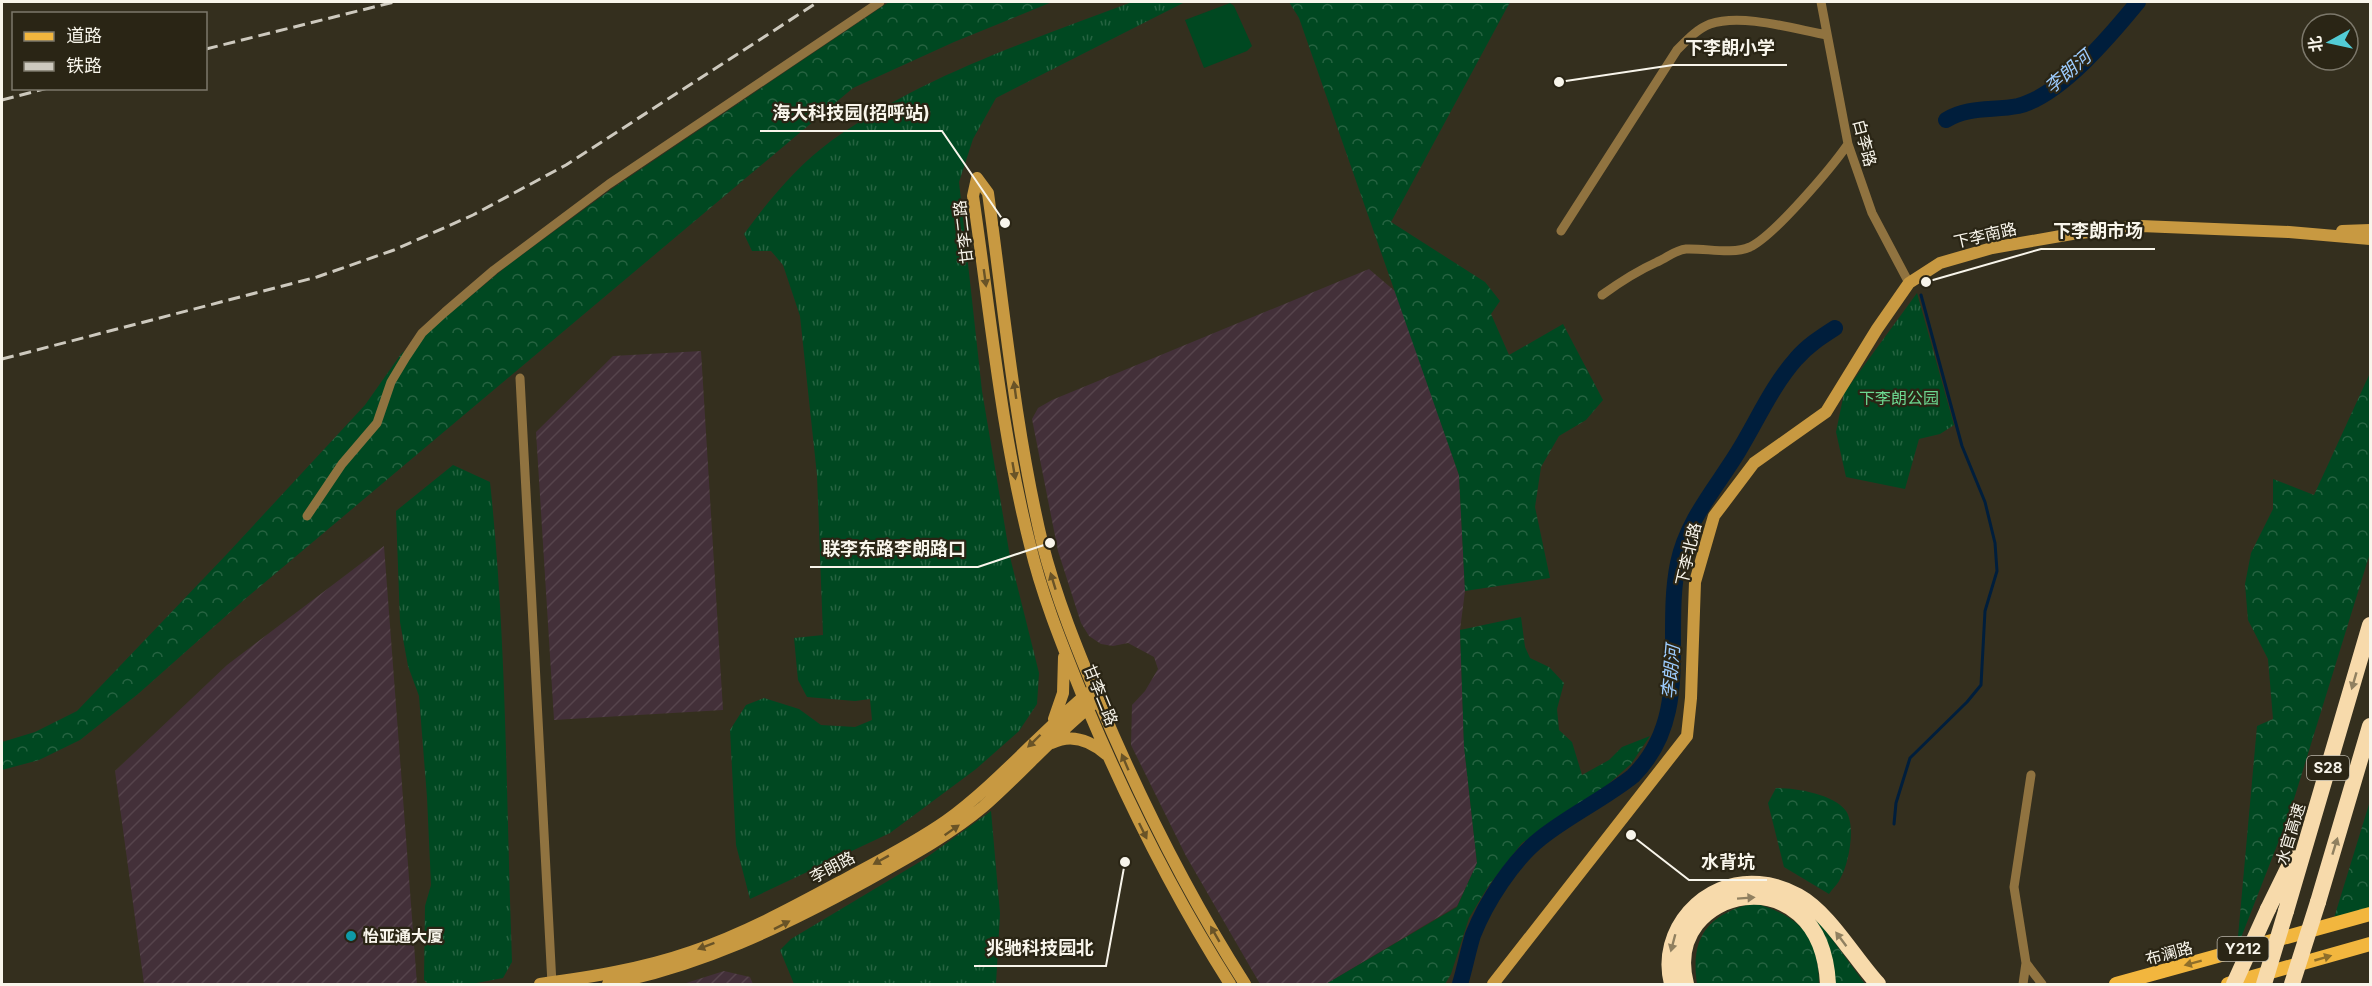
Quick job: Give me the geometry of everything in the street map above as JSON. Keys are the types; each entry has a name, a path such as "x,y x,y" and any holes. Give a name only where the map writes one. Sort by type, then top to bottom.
{"highway":[{"name":"水官高速","path":"2264,984 2370,625"},
{"name":"S28","path":"2292,984 2370,726"},
{"path":"2234,984 2323,785"},
{"path":"1672,984 1669,965 1672,945 1679,924 1694,906 1711,894 1731,886 1759,884 1783,890 1800,897 1811,905 1878,984"},
{"path":"1686,984 1684,954 1692,931 1704,915 1717,905 1737,898 1759,897 1780,901 1797,911 1808,923 1821,943 1827,964 1828,984"}],"main road":[{"name":"甘李二路","path":"1230,984 1166,878 1108,756 1061,641 1030,546 1008,436 973,196 977,178 988,193 1021,434 1042,543 1066,622 1152,820 1245,984"},
{"name":"下李南路","path":"1909,283 1940,263 1992,248 2072,234 2141,226 2289,232 2370,239"},
{"name":"下李南路","path":"2289,232 2370,230"},
{"name":"下李北路","path":"1493,984 1687,736 1691,698 1695,582 1714,516 1754,463 1826,412 1877,329 1909,283"},
{"path":"1050,726 1056,716 1063,693 1064,667 1061,641"},
{"name":"李朗路","path":"608,984 660,973 731,949 849,890 951,831 984,806 1096,694"},
{"name":"李朗路","path":"548,984 614,973 660,961 701,948 772,918 911,843 945,821 977,797 1050,726 1086,703"},
{"path":"1045,746 1055,741 1076,739 1087,741 1108,756"},
{"name":"布澜路","path":"2116,984 2370,914"},
{"name":"Y212","path":"2226,984 2370,944"}],"street":[{"path":"307,516 342,464 377,423 391,381 422,333 445,312 494,270 609,184 880,2"},
{"name":"白李路","path":"1821,2 1848,144 1872,213 1909,283"},
{"path":"1561,231 1677,50 1692,35 1709,24 1727,20 1746,21 1827,35"},
{"path":"1602,295 1636,272 1677,251 1739,250 1751,246 1776,226 1834,163 1848,144"},
{"path":"520,378 548,984"},
{"path":"2023,984 2026,963 2014,887 2031,775"},
{"path":"2026,963 2042,984"}],"shaded area":[{"path":"1369,269 1396,292 1459,475 1465,591 1460,630 1464,746 1477,863 1457,906 1326,984 1260,984 1186,856 1131,745 1132,705 1145,691 1158,669 1154,657 1128,643 1113,646 1101,644 1089,636 1081,623 1058,551 1032,419 1038,408 1052,400"},
{"path":"701,351 723,710 554,720 536,432 613,356"},
{"path":"384,546 417,984 144,984 115,771 227,665"},
{"path":"724,971 750,977 753,984 683,984"}],"green space":[{"path":"889,2 1052,2 954,42 853,88 245,599 138,694 80,740 39,760 2,770 2,742 35,732 77,711 365,405 401,354 507,266 613,188"},
{"path":"1132,2 1185,2 996,98 973,139 959,182 982,391 1010,557 1039,673 1037,704 1019,731 976,769 890,833 750,899 736,845 730,730 746,705 764,698 799,709 821,725 855,727 872,720 870,699 855,701 807,697 798,680 794,638 823,635 817,475 800,316 783,265 771,251 752,251 744,234 773,197 806,161 866,118 902,97 977,62"},
{"path":"1289,2 1510,2 1391,222 1485,282 1500,301 1491,314 1509,355 1563,324 1603,400 1586,420 1559,436 1541,467 1535,507 1550,578 1465,591 1459,475 1299,18"},
{"path":"1230,3 1234,6 1252,46 1247,51 1204,68 1185,20"},
{"name":"下李朗公园","path":"1917,293 1954,425 1940,434 1919,439 1905,489 1846,477 1836,432 1844,393"},
{"path":"2370,373 2370,553 2290,812 2237,948 2257,726 2273,719 2268,659 2248,620 2245,584 2251,553 2273,509 2273,479 2314,495"},
{"path":"453,465 490,482 503,662 512,962 503,978 471,984 428,984 424,980 425,906 431,885 427,797 419,696 408,666 400,622 396,511"},
{"path":"1521,617 1525,647 1530,658 1549,667 1564,683 1557,709 1559,730 1572,742 1582,775 1609,760 1622,747 1650,736 1631,764 1606,786 1522,843 1489,885 1469,918 1451,974 1445,984 1326,984 1457,907 1477,863 1464,746 1460,630"},
{"path":"1776,788 1793,789 1824,796 1846,811 1851,826 1848,855 1839,881 1829,894 1784,867 1768,803"},
{"path":"2370,801 2370,908 2334,918"},
{"path":"991,811 1000,913 996,984 794,984 780,950 791,939 923,860"},
{"path":"1754,903 1783,914 1803,930 1815,952 1819,984 1697,984 1696,953 1706,930 1725,914"},
{"path":"1809,913 1818,920 1865,984 1833,984 1832,965 1827,947"}],"waterway":[{"name":"李朗河","path":"1946,120 1972,111 2018,106 2051,90 2084,63 2138,2"},
{"path":"1894,824 1896,803 1910,758 1967,702 1981,685 1985,611 1997,571 1995,543 1985,502 1962,446 1921,295"},
{"name":"李朗河","path":"1460,984 1473,935 1479,922 1501,882 1520,858 1552,830 1633,776 1652,753 1663,728 1670,702 1674,591 1678,563 1688,533 1787,369 1819,338 1835,328"}],"railway":[{"path":"207,49 394,2"},
{"path":"2,359 317,277 394,250 473,215 566,165 818,2"},
{"path":"2,100 40,90"}],"place":[{"name":"下李朗小学","path":"1559,82"},
{"name":"海大科技园(招呼站)","path":"1005,223"},
{"name":"下李朗市场","path":"1926,282"},
{"name":"联李东路李朗路口","path":"1050,543"},
{"name":"水背坑","path":"1631,835"},
{"name":"兆驰科技园北","path":"1125,862"},
{"name":"怡亚通大厦","path":"351,936"}]}
